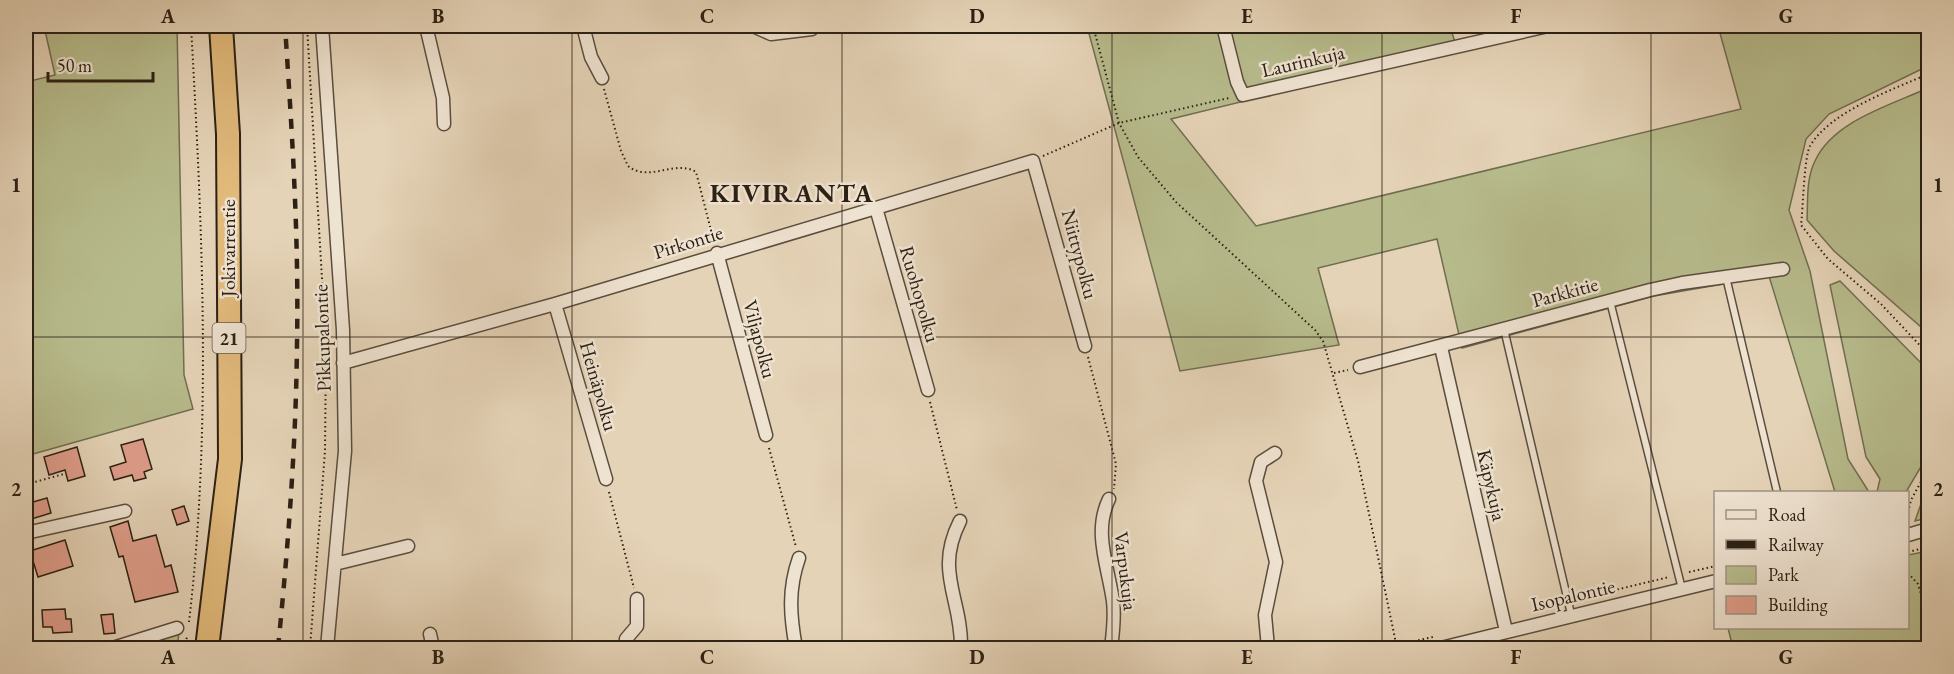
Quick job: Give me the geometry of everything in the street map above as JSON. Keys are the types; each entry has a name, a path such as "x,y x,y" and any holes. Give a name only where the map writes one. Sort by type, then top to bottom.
{"highway":[{"name":"Jokivarrentie","path":"207,648 230,459 228,134 220,26"}],"street":[{"name":"Pikkupalontie","path":"322,26 344,330 345,451 327,648"},
{"path":"426,26 443,98 444,124"},
{"path":"583,26 591,57 602,78"},
{"path":"753,26 771,34 812,29"},
{"name":"Laurinkuja","path":"1223,26 1237,82 1243,95 1548,26"},
{"name":"Pirkontie","path":"343,363 555,304 717,253 876,208 1035,167"},
{"name":"Niittypolku","path":"1035,167 1085,346"},
{"name":"Ruohopolku","path":"876,208 928,390"},
{"name":"Viljapolku","path":"717,253 766,435"},
{"name":"Parkkitie","path":"1360,367 1610,300 1726,276 1783,269"},
{"name":"Heinäpolku","path":"555,304 606,479"},
{"name":"Käpykuja","path":"1441,347 1506,631"},
{"path":"1268,648 1265,615 1276,562 1256,481 1261,462 1275,453"},
{"name":"Varpukuja","path":"1109,500 1102,515 1100,531 1113,604 1111,648"},
{"path":"26,533 125,511"},
{"path":"960,521 952,537 947,556 961,648"},
{"path":"1909,534 1929,529"},
{"path":"335,564 408,546"},
{"path":"796,648 789,603 791,579 799,558"},
{"name":"Isopalontie","path":"1441,648 1571,614 1714,581"},
{"path":"625,648 627,639 636,626 638,599"},
{"path":"113,648 177,628"},
{"path":"430,634 433,648"}],"lane":[{"path":"1726,276 1777,491"},
{"path":"1610,300 1682,589"},
{"path":"1504,329 1571,614"}],"path":[{"path":"185,648 197,548 202,373 200,248 191,26"},
{"path":"307,26 326,346 326,451 310,648"},
{"path":"1093,26 1119,123 1138,157 1163,188 1315,330 1323,341 1358,461 1397,648"},
{"path":"1929,74 1873,99 1833,122 1809,147 1801,225 1828,259 1881,304 1929,354"},
{"path":"602,78 621,151 628,166 645,174 683,168 696,172 717,253"},
{"path":"1035,167 1119,123 1243,95"},
{"path":"1085,346 1116,464 1117,479 1109,500"},
{"path":"928,390 960,521"},
{"path":"766,435 799,558"},
{"path":"1909,508 1911,500 1929,469"},
{"path":"31,483 64,474"},
{"path":"606,479 638,599"},
{"path":"1909,552 1929,547"},
{"path":"1909,574 1918,584 1929,618"}],"green space":[{"path":"44,26 177,26 184,375 193,409 26,456 26,82 55,75"},
{"path":"1087,26 1450,26 1457,49 1171,119 1256,226 1741,109 1718,26 1928,26 1928,66 1829,114 1806,139 1789,210 1810,271 1848,459 1868,491 1835,491 1769,276 1654,296 1462,348 1437,239 1318,268 1339,345 1180,371"},
{"path":"1928,88 1928,333 1834,251 1807,220 1810,175 1815,161 1835,135 1864,116"},
{"path":"1840,281 1928,370 1928,455 1907,491 1877,491 1880,479 1866,457 1830,285"},
{"path":"1928,484 1928,518 1915,521"},
{"path":"1928,551 1928,648 1733,648 1728,629 1909,629 1909,555"},
{"path":"179,633 177,648 123,648"}],"building":[{"path":"143,439 152,469 144,472 146,478 134,481 132,475 114,480 110,467 126,462 121,445"},
{"path":"77,447 85,476 68,481 65,470 49,475 44,457"},
{"path":"47,498 51,513 28,520 26,504"},
{"path":"184,506 189,521 177,525 172,510"},
{"path":"128,521 133,541 156,535 165,567 171,565 178,592 135,602 123,556 119,557 110,527"},
{"path":"65,540 73,566 38,577 30,551"},
{"path":"65,609 66,619 71,619 72,632 53,633 52,627 43,627 42,610"},
{"path":"113,614 115,633 104,634 101,615"}],"railway":[{"path":"278,648 291,496 297,344 296,224 285,26"}],"district":[{"name":"KIVIRANTA","path":"792,193"}]}
